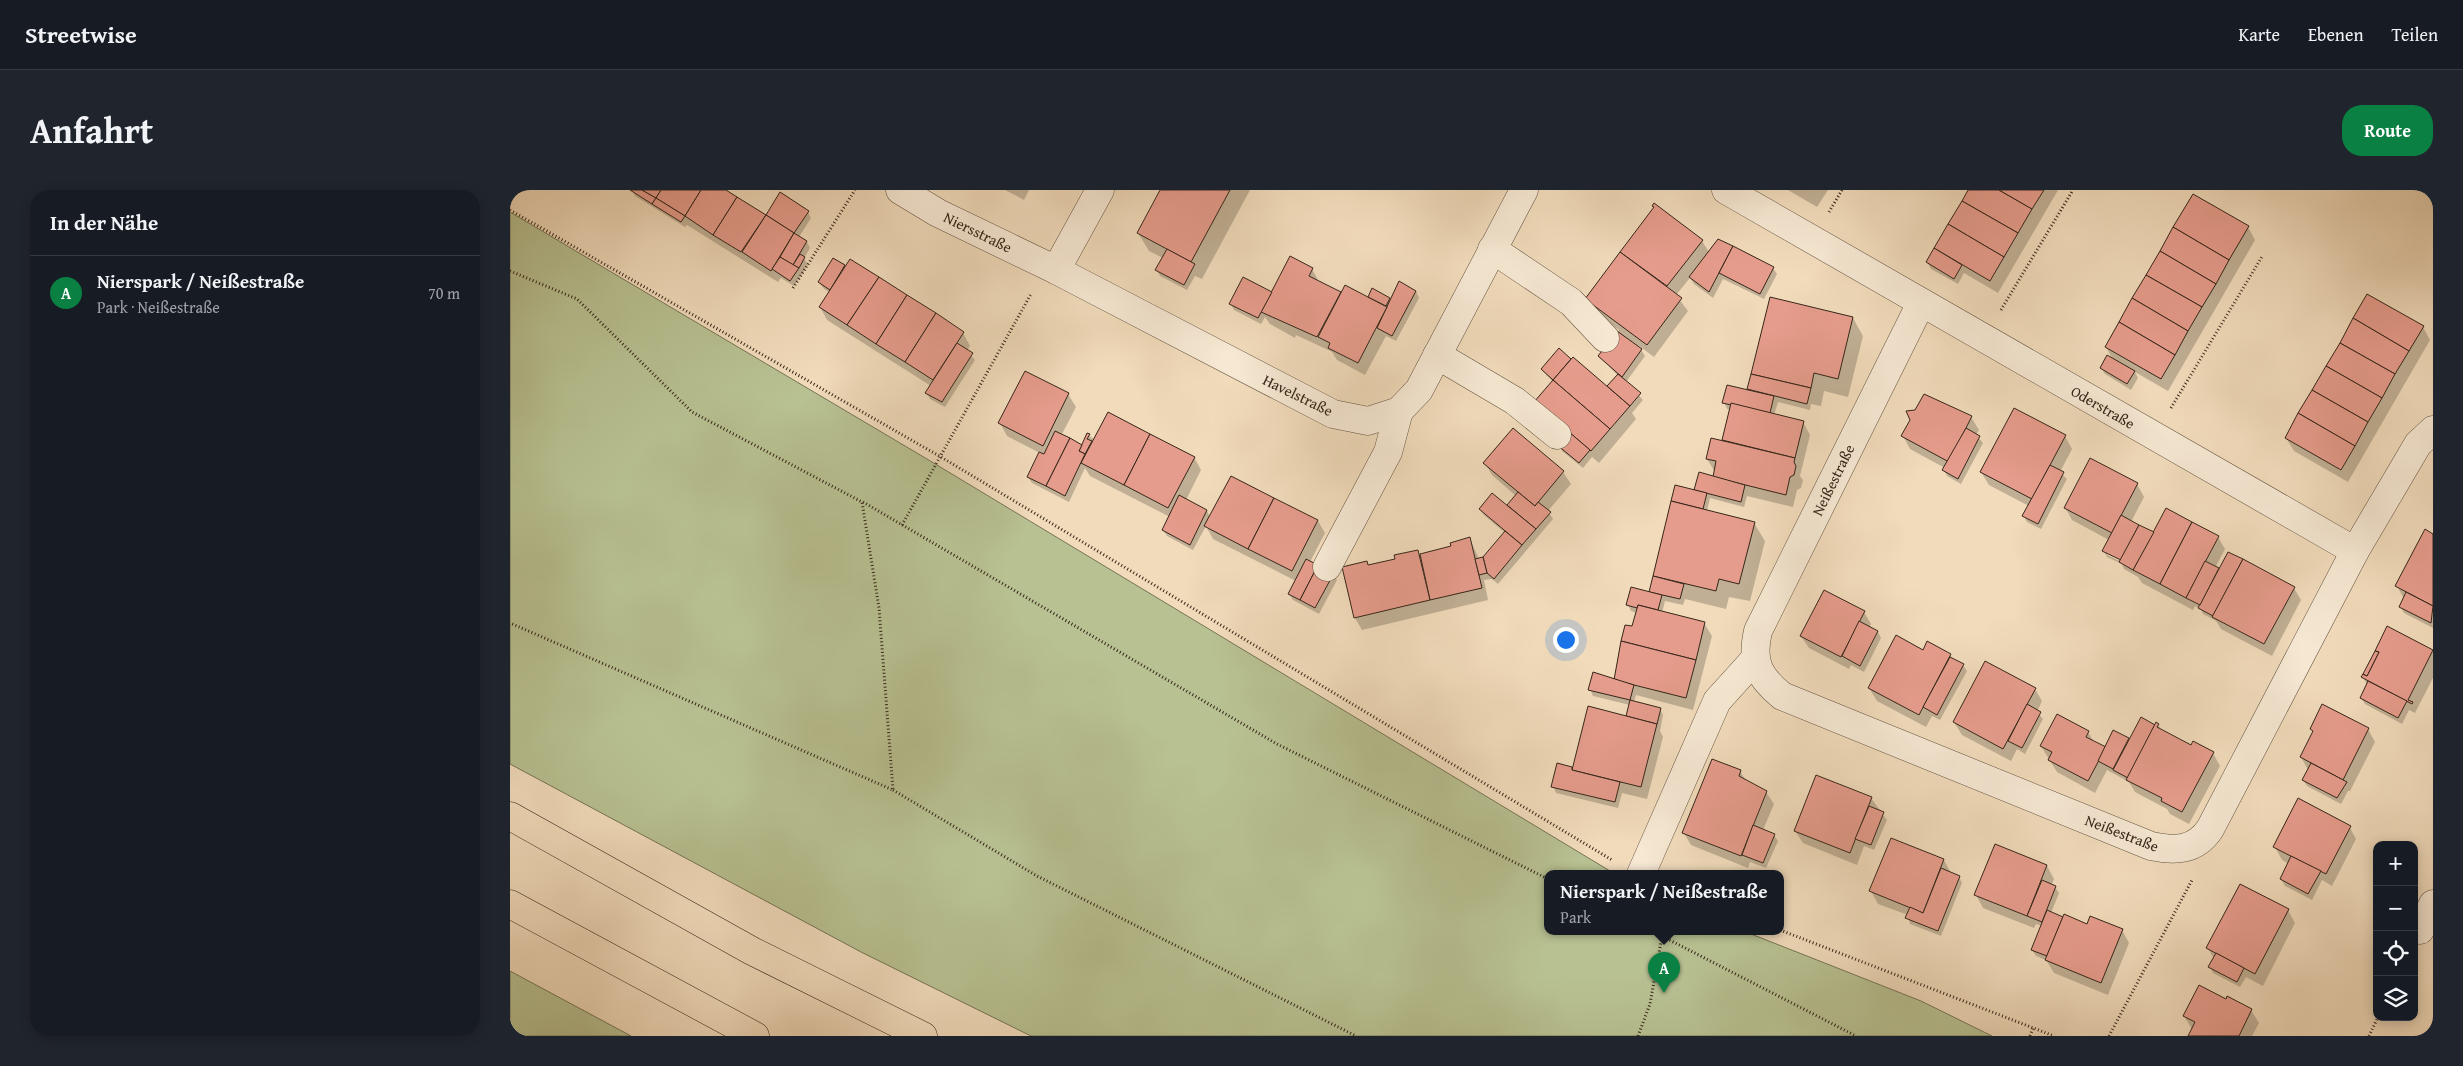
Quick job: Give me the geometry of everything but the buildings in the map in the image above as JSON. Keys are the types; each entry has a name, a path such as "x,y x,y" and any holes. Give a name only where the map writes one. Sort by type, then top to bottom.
{"highway":[{"path":"510,816 752,952 922,1036"},
{"path":"510,904 755,1036"}],"street":[{"name":"Niersstraße","path":"900,190 938,213 1056,270"},
{"path":"1056,270 1100,190"},
{"path":"1320,563 1388,452 1395,413 1419,390 1524,190"},
{"name":"Oderstraße","path":"1726,190 2355,551"},
{"path":"1492,249 1571,302 1605,338"},
{"name":"Havelstraße","path":"1056,270 1333,414 1368,421 1395,413"},
{"name":"Neißestraße","path":"1920,303 1758,631 1755,659 1761,674 1782,696 2151,846 2174,850 2186,848 2204,838 2210,829 2355,551"},
{"path":"1437,356 1515,401 1557,435"},
{"path":"2355,551 2418,444 2433,430"},
{"path":"1643,870 1707,720 1723,693 1755,659"},
{"path":"2420,930 2433,904"}],"path":[{"path":"793,288 855,190"},
{"path":"1984,339 2073,190"},
{"path":"510,210 941,457 1616,862"},
{"path":"2154,436 2263,255"},
{"path":"902,525 1034,289 1056,270"},
{"path":"510,271 577,300 692,412 862,502 1278,744 1544,877"},
{"path":"862,502 879,608 893,790"},
{"path":"510,622 893,790 1037,876 1356,1036"},
{"path":"2109,1036 2204,855 2210,829"},
{"path":"1784,932 2054,1036"},
{"path":"1638,1036 1650,1004 1661,935"},
{"path":"1663,935 1856,1036"},
{"path":"2369,1036 2376,1021"},
{"path":"2030,1036 2033,1028"}],"green space":[{"path":"510,212 927,459 1608,870 1544,870 1544,935 1754,935 1921,1001 1992,1036 1031,1036 861,952 510,764"},
{"path":"510,971 631,1036 510,1036"}],"place":[{"name":"Nierspark / Neißestraße","path":"1664,993"}]}
